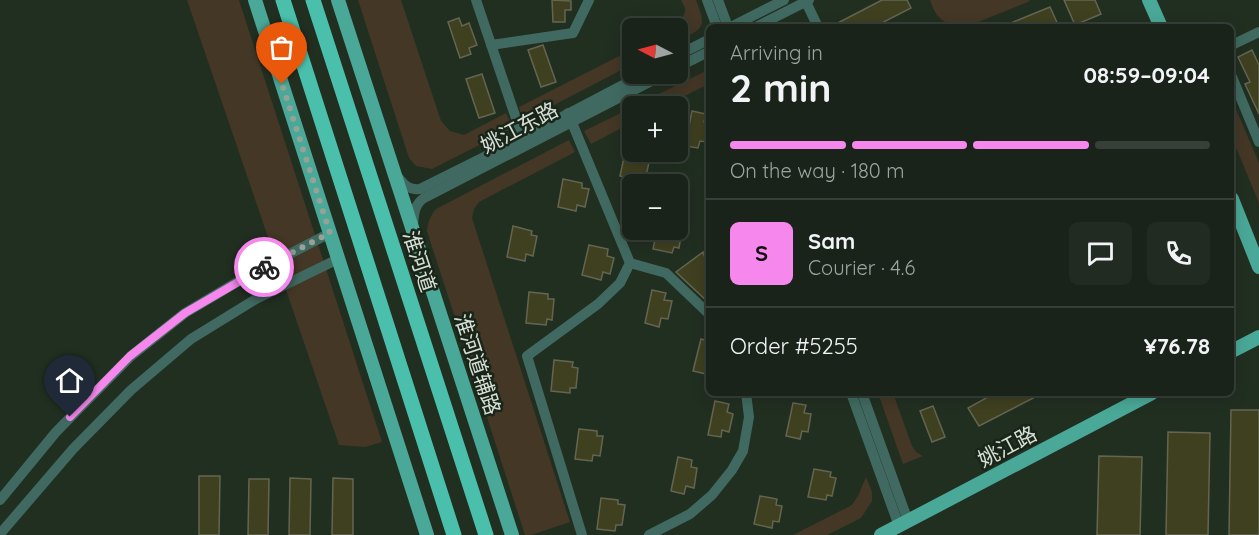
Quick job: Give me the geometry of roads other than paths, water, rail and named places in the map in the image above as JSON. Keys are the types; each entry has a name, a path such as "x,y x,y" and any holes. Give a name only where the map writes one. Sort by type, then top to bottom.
{"highway":[{"path":"283,0 454,535"},
{"name":"淮河道","path":"313,0 486,535"}],"main road":[{"path":"255,0 427,535"},
{"name":"淮河道辅路","path":"338,0 512,535"},
{"path":"1149,0 1160,24"},
{"path":"1234,204 1259,267"},
{"path":"1234,350 1259,337"},
{"name":"姚江路","path":"881,535 1146,396"}],"street":[{"path":"476,0 524,142"},
{"path":"491,45 573,33 589,0"},
{"path":"707,0 716,24"},
{"path":"718,0 728,24"},
{"path":"735,24 784,0"},
{"path":"762,24 808,1 817,24"},
{"path":"1234,44 1259,32"},
{"path":"688,50 706,41"},
{"path":"688,62 706,53"},
{"path":"1234,82 1259,142"},
{"name":"姚江东路","path":"412,231 418,202 627,84"},
{"name":"姚江东路","path":"570,117 643,84"},
{"path":"570,117 630,263 620,283 598,304 527,356 582,535"},
{"name":"姚江东路","path":"395,173 408,188 420,189 524,142"},
{"path":"0,500 56,432 130,356 185,313 249,275 330,233"},
{"path":"0,534 73,449 131,390 191,339 256,299 338,259"},
{"path":"630,263 666,273 706,311"},
{"path":"649,535 690,514 712,495 732,470 743,451 749,417 746,396"},
{"path":"852,396 904,523"},
{"path":"863,396 904,523"}]}
